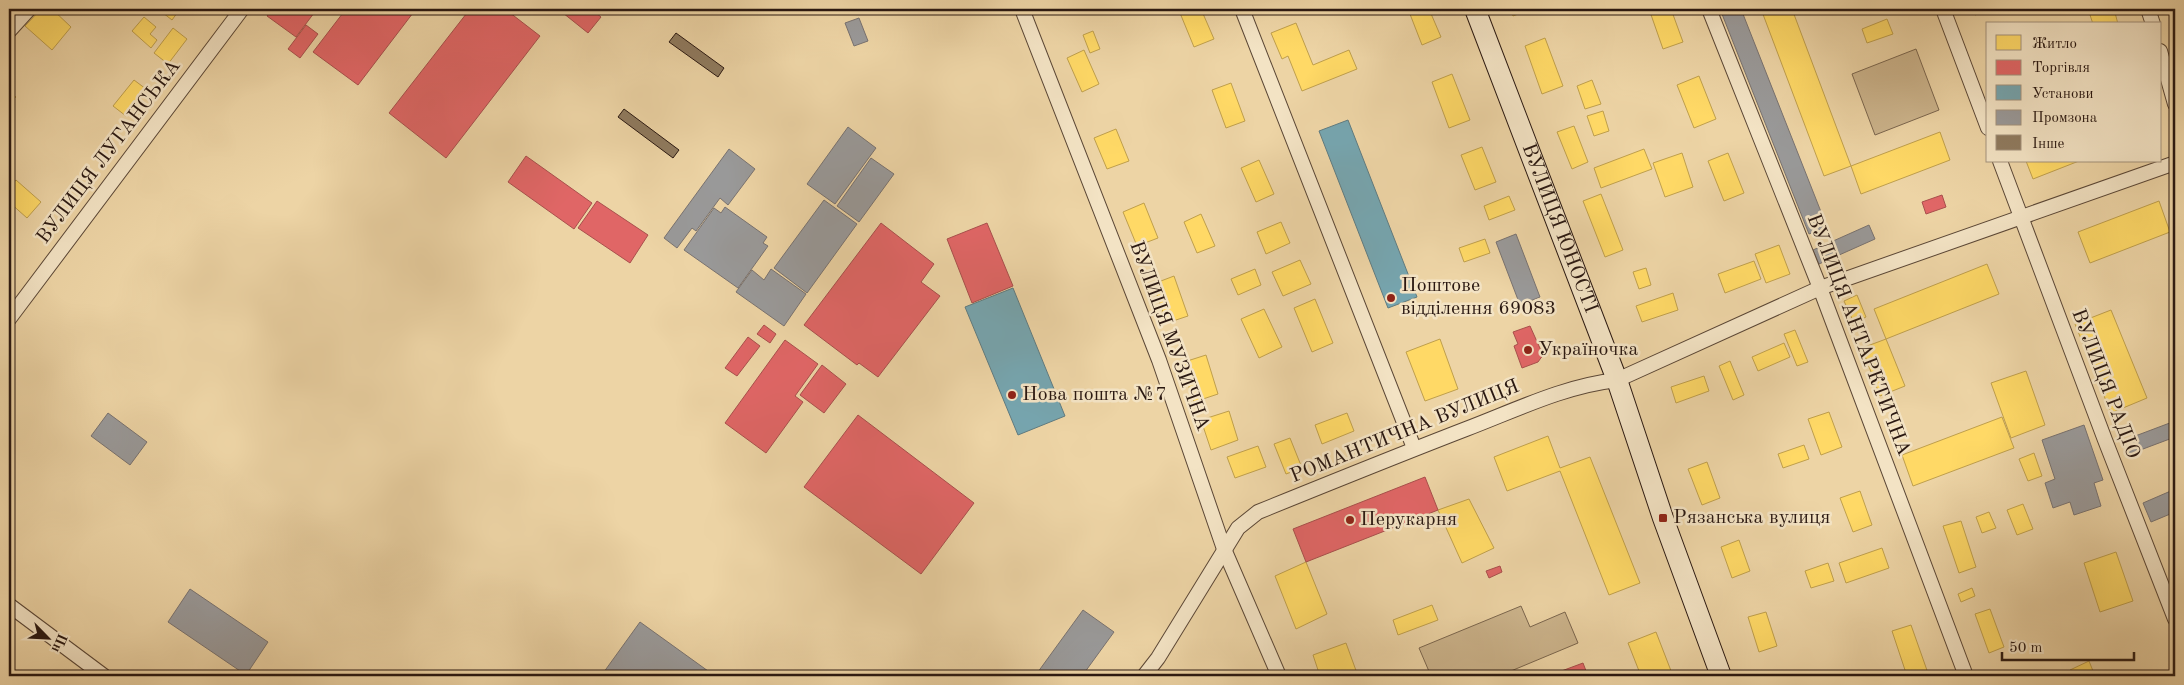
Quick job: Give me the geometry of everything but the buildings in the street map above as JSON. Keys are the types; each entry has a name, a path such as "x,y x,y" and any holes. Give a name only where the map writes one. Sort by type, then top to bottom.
{"street":[{"path":"9,31 29,9"},
{"name":"ВУЛИЦЯ ЛУГАНСЬКА","path":"9,319 242,9"},
{"name":"ВУЛИЦЯ МУЗИЧНА","path":"1022,9 1159,360 1224,549 1279,676"},
{"path":"1242,9 1414,448"},
{"name":"ВУЛИЦЯ ЮНОСТІ","path":"1475,9 1617,380 1663,518 1722,676"},
{"name":"ВУЛИЦЯ АНТАРКТИЧНА","path":"1709,9 1820,288 1966,676"},
{"path":"1943,9 1986,123"},
{"path":"2148,9 2152,22"},
{"path":"2162,58 2175,104"},
{"name":"ВУЛИЦЯ РАДІО","path":"2000,162 2175,619"},
{"name":"РОМАНТИЧНА ВУЛИЦЯ","path":"1144,676 1158,658 1238,528 1258,512 1563,390 1596,382 1617,380 1820,288 2175,163"},
{"path":"9,605 104,676"}],"shaded area":[{"path":"1916,49 1939,110 1875,135 1852,74"},
{"path":"1521,606 1530,627 1565,612 1578,643 1499,676 1431,676 1419,648"}],"place":[{"name":"Поштове відділення 69083","path":"1391,298"},
{"name":"Україночка","path":"1528,350"},
{"name":"Нова пошта №7","path":"1012,395"},
{"name":"Рязанська вулиця","path":"1663,518"},
{"name":"Перукарня","path":"1350,520"}]}
